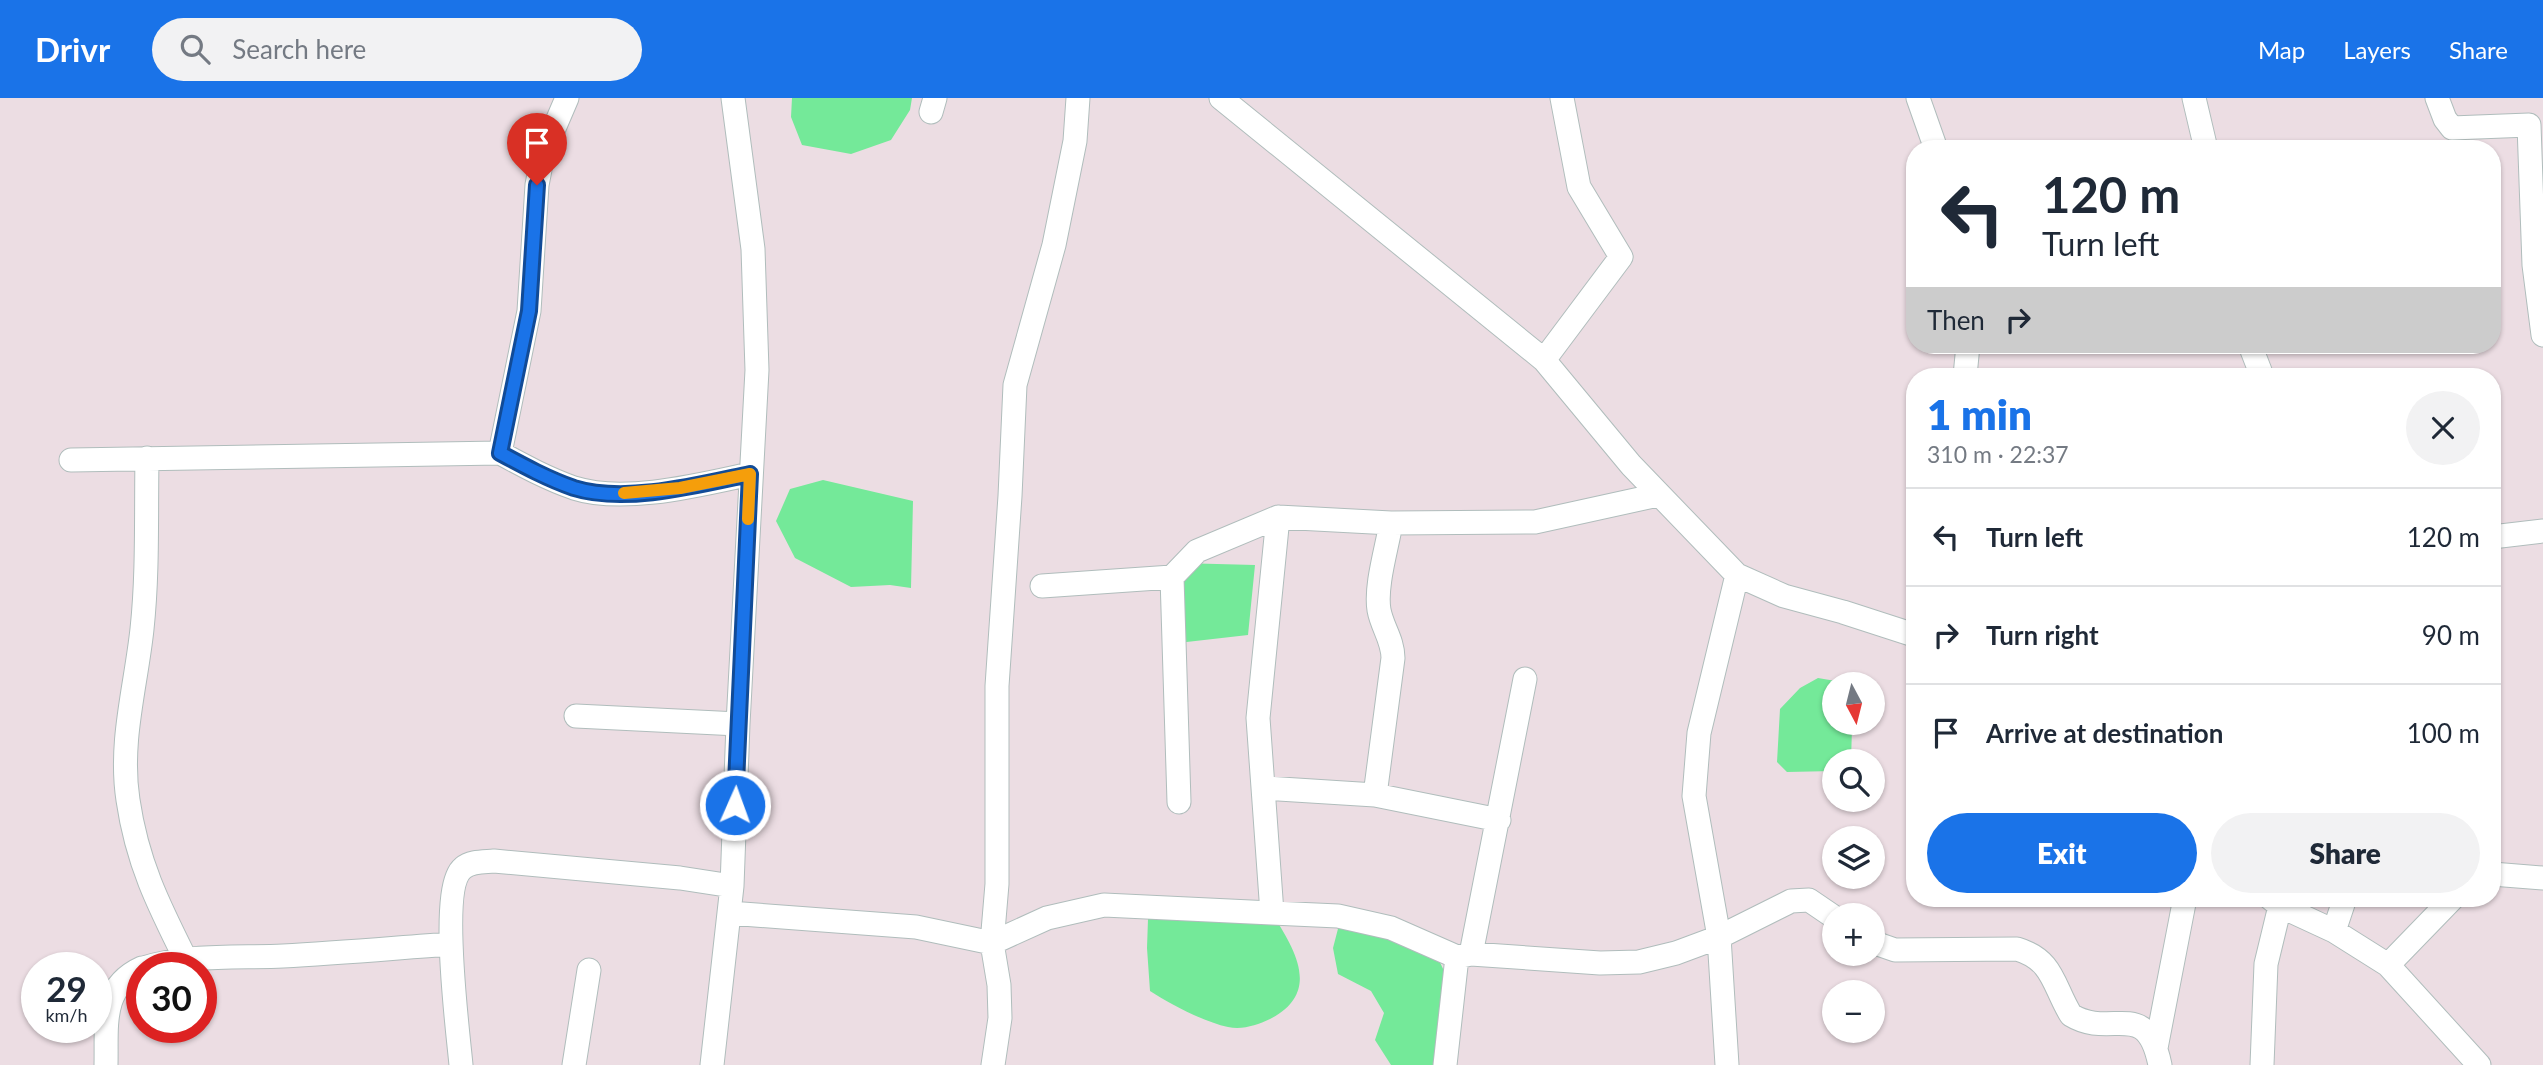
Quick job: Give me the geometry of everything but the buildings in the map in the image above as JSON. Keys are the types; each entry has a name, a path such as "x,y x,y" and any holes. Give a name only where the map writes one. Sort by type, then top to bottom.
{"street":[{"path":"500,453 529,311 537,185 543,154 567,98"},
{"path":"712,1065 732,886 757,370 753,249 733,98"},
{"path":"993,1065 1000,1018 999,985 992,943 996,884 997,686 1015,385 1054,245 1075,141 1077,98"},
{"path":"1221,98 1544,360 1658,495 1737,575 1784,596 1906,629"},
{"path":"1544,360 1621,257 1578,187 1562,98"},
{"path":"1918,98 1933,140"},
{"path":"2194,98 2204,140"},
{"path":"2437,98 2445,119 2452,128 2536,125 2534,265 2543,335"},
{"path":"71,460 500,453 576,489 640,493 750,474"},
{"path":"147,458 144,601 140,648 126,735 128,799 142,865 151,891 182,952"},
{"path":"1042,586 1172,577 1197,551 1278,517 1391,523 1535,522 1658,495"},
{"path":"1272,913 1258,718 1278,517"},
{"path":"1375,796 1393,658 1378,600 1391,523"},
{"path":"2501,536 2543,531"},
{"path":"1727,1065 1719,937 1694,796 1699,733 1737,575"},
{"path":"1172,577 1179,802"},
{"path":"1445,1065 1464,955 1499,820 1525,679"},
{"path":"576,716 738,724"},
{"path":"1264,788 1375,796 1499,820"},
{"path":"461,1065 451,944 453,886 464,867 494,861 640,874 732,886"},
{"path":"2501,875 2543,878"},
{"path":"729,913 916,927 992,943 1047,918 1104,905 1338,916 1391,928 1464,955 1600,963 1639,962 1676,953 1719,937 1791,901 1809,900 1822,909"},
{"path":"2158,1057 2183,907"},
{"path":"2262,1065 2266,964 2274,907"},
{"path":"2285,907 2334,931 2388,965 2479,1065"},
{"path":"2334,931 2342,907"},
{"path":"2388,965 2444,907"},
{"path":"217,959 451,944"},
{"path":"1885,947 1895,950 2017,948 2045,965 2071,1015 2090,1022 2139,1026 2148,1032 2158,1057"},
{"path":"574,1065 589,971"},
{"path":"106,1065 110,1001 119,983 126,979"}],"shaded area":[{"path":"792,98 912,98 910,110 891,140 851,154 802,145 791,117"},
{"path":"823,480 913,501 911,588 890,585 851,587 795,558 776,521 790,489"},
{"path":"1179,563 1255,565 1248,635 1169,644"},
{"path":"1818,678 1822,679 1822,735 1852,735 1851,749 1822,749 1822,771 1787,772 1777,762 1780,709 1800,688"},
{"path":"1183,915 1273,915 1296,957 1299,971 1295,997 1286,1009 1260,1023 1234,1028 1198,1017 1150,991 1148,919"},
{"path":"1340,921 1436,954 1445,973 1439,1065 1391,1065 1375,1040 1384,1013 1371,991 1338,974 1333,948"}],"slow traffic":[{"path":"624,493 680,488 750,474 748,519"}],"route":[{"path":"537,185 529,311 500,453 576,489 603,492 640,493 750,474 735,805"}]}
